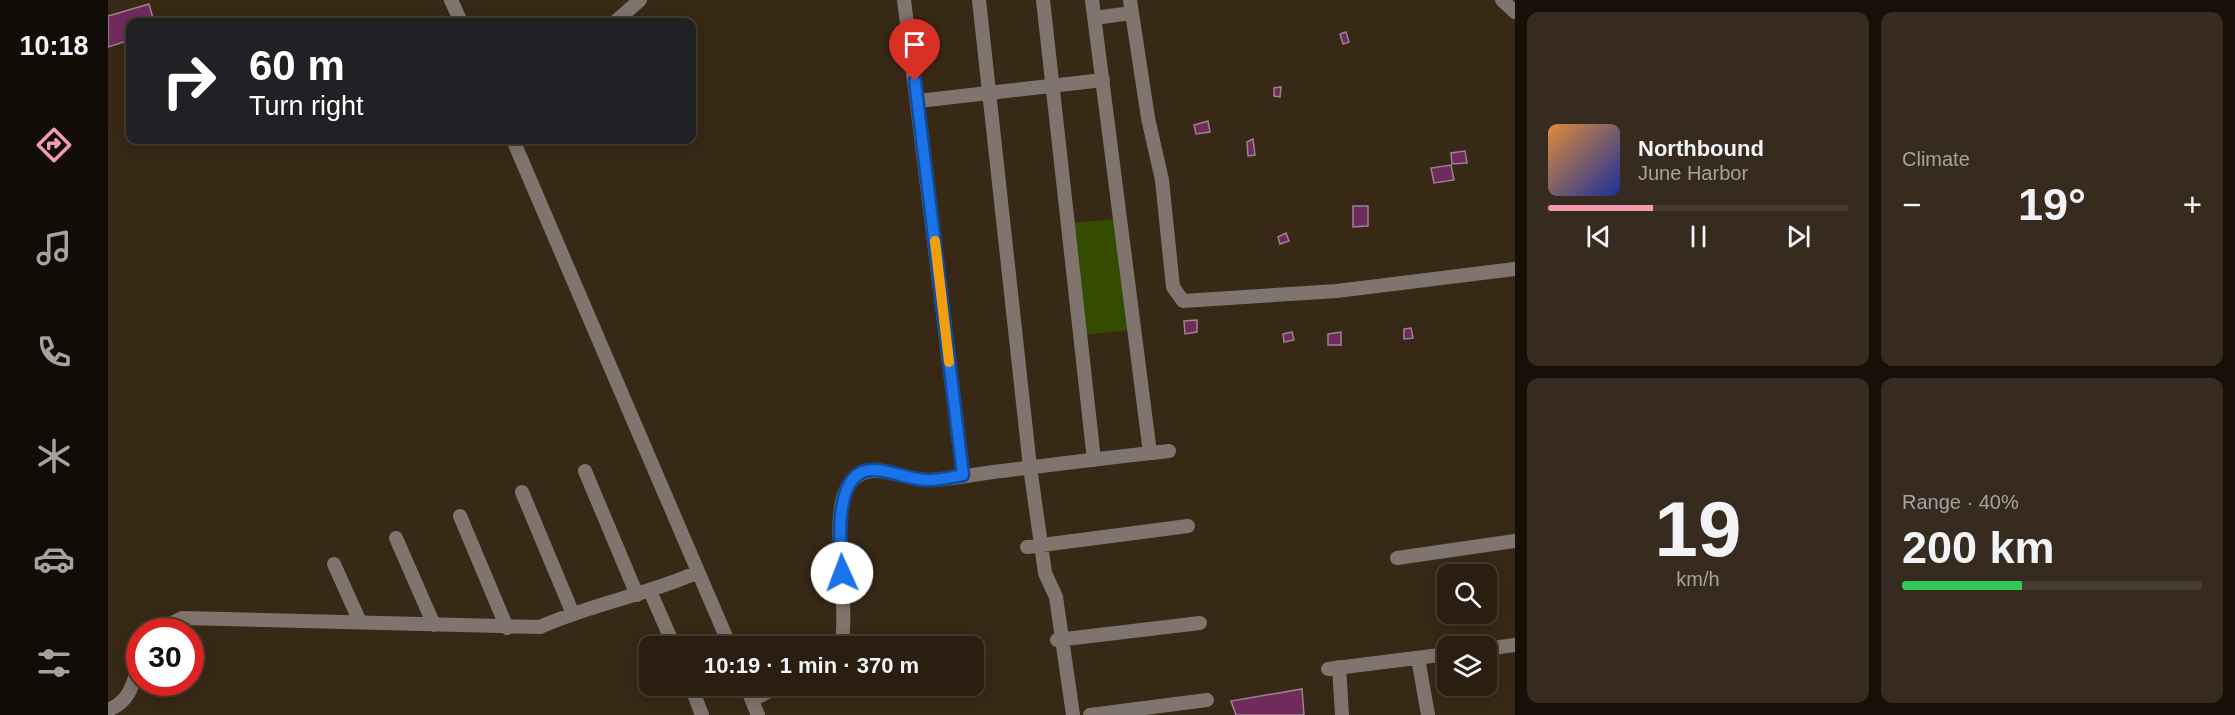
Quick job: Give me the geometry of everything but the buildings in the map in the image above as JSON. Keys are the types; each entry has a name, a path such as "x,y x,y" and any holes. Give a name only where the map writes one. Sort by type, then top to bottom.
{"street":[{"path":"451,0 459,18"},
{"path":"620,18 640,0"},
{"path":"904,0 963,475"},
{"path":"979,0 1030,467 1045,573 1055,593 1059,640 1073,715"},
{"path":"1043,0 1094,460"},
{"path":"1092,0 1150,453"},
{"path":"1130,0 1148,118 1162,180 1173,287 1183,301 1337,291 1515,268"},
{"path":"1502,0 1515,12"},
{"path":"1094,18 1124,14"},
{"path":"918,101 990,91 1103,80"},
{"path":"515,144 726,636"},
{"path":"843,636 842,504 846,489 855,478 873,470 929,480 1169,451"},
{"path":"585,471 643,593 668,636"},
{"path":"522,492 573,614"},
{"path":"460,516 507,628"},
{"path":"1027,547 1188,526"},
{"path":"396,538 434,625"},
{"path":"1397,558 1515,541"},
{"path":"334,564 360,622"},
{"path":"204,618 507,628 540,627 698,572"},
{"path":"1059,640 1200,623"},
{"path":"1497,647 1515,645"},
{"path":"1342,715 1333,668 1437,655"},
{"path":"1418,658 1428,715"},
{"path":"108,710 119,706 128,696"},
{"path":"695,696 702,715"},
{"path":"750,696 758,715"},
{"path":"752,700 760,696"},
{"path":"1090,715 1183,709 1207,700"}],"green space":[{"path":"1115,219 1130,330 1084,335 1072,223"}],"slow traffic":[{"path":"935,241 949,362"}],"route":[{"path":"842,573 842,504 846,489 855,478 873,470 929,480 963,475 915,81"}]}
